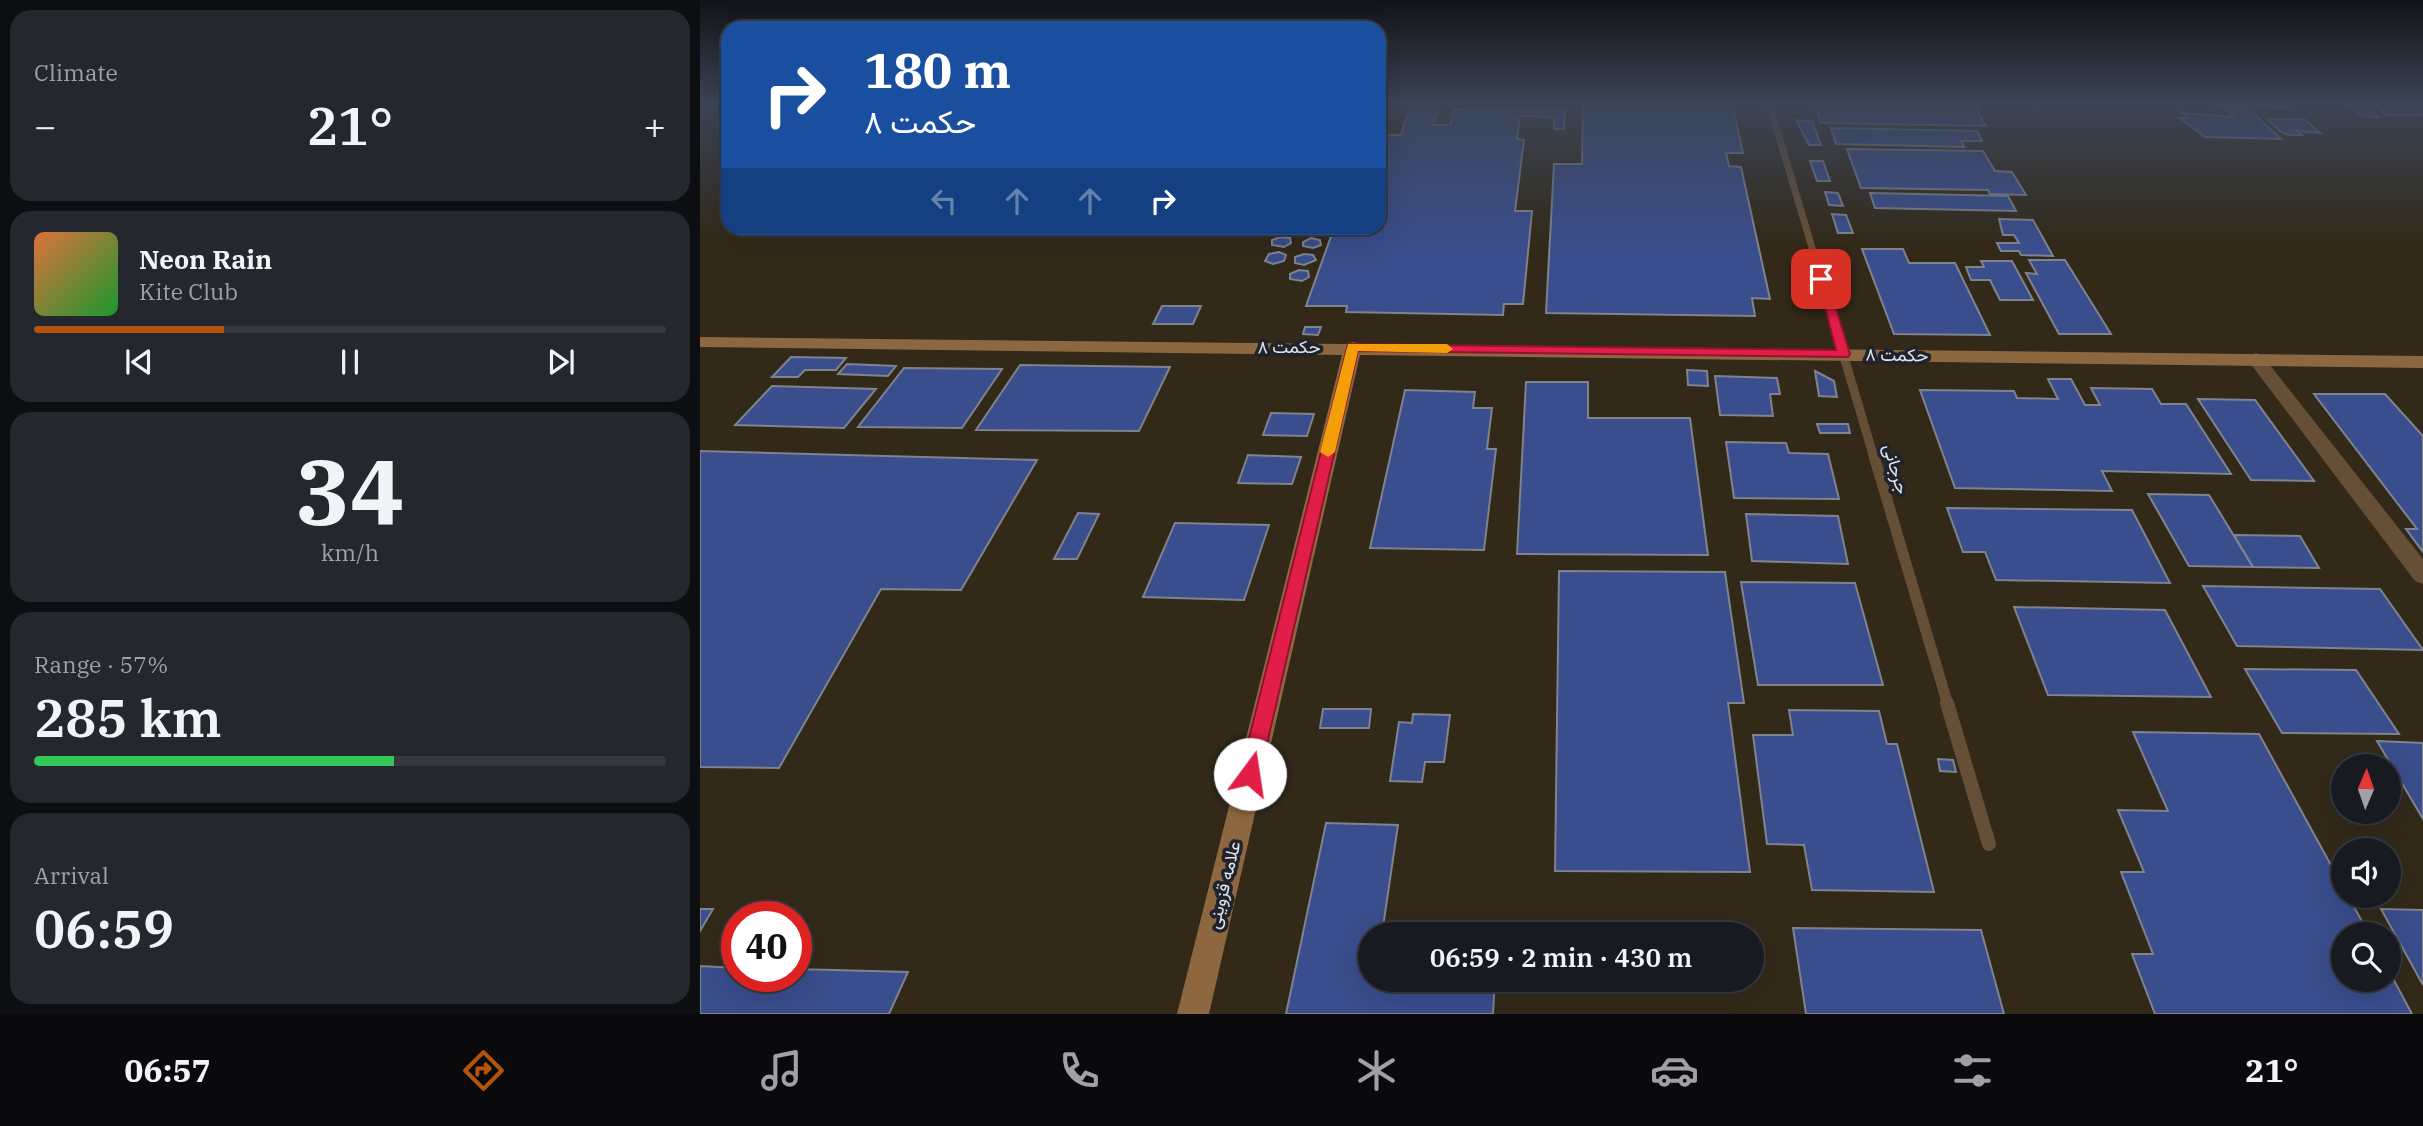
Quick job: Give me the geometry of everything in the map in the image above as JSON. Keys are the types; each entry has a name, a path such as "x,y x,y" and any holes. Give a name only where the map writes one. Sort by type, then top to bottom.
{"street":[{"name":"حکمت ۸","path":"700,342 1353,347 2423,362"},
{"name":"علامه قزوینی","path":"1193,1014 1353,347"},
{"path":"2256,359 2423,575"}],"lane":[{"name":"جرجانی","path":"1783,150 1989,844"}],"shaded area":[{"path":"700,150 721,150 721,235 1386,235 1386,150 2423,150 2423,1014 700,1014"}],"building":[{"path":"1386,150 1523,150 1515,211 1532,211 1523,304 1504,304 1503,315 1346,312 1347,306 1306,306 1331,235 1386,235"},
{"path":"1582,150 1742,150 1743,153 1726,153 1729,166 1741,167 1770,299 1752,298 1755,316 1546,313 1554,164 1582,164"},
{"path":"1847,150 1983,151 1995,171 2012,172 2026,195 1990,194 1988,190 1861,188"},
{"path":"1810,161 1823,161 1830,181 1817,181"},
{"path":"1825,192 1838,193 1843,206 1829,205"},
{"path":"1870,193 2008,196 2016,211 1875,208"},
{"path":"1832,214 1846,215 1853,233 1838,233"},
{"path":"1999,219 2033,220 2053,256 2001,251 1997,243 2019,243 2014,235 2003,235"},
{"path":"1290,238 1291,243 1284,247 1272,245 1272,240"},
{"path":"1311,238 1320,240 1321,245 1313,248 1303,246 1303,242"},
{"path":"1862,249 1903,249 1909,263 1955,263 1990,335 1894,334"},
{"path":"1279,252 1286,255 1284,261 1273,264 1265,261 1269,254"},
{"path":"1313,255 1316,260 1304,265 1295,263 1295,257"},
{"path":"2029,260 2065,260 2111,334 2059,334 2026,273 2037,274"},
{"path":"1981,261 2012,261 2033,300 2000,300 1990,280 1971,280 1966,267 1984,267"},
{"path":"1299,270 1308,271 1309,277 1302,281 1290,279 1290,274"},
{"path":"1162,306 1201,306 1193,324 1153,324"},
{"path":"1305,327 1321,327 1318,335 1303,334"},
{"path":"791,357 846,358 836,370 805,370 798,377 772,377"},
{"path":"847,364 896,366 888,376 838,374"},
{"path":"1020,365 1170,367 1139,431 976,430"},
{"path":"904,368 1002,369 962,428 858,427"},
{"path":"1687,370 1707,371 1708,386 1688,385"},
{"path":"1815,371 1834,381 1837,397 1819,396"},
{"path":"1715,376 1777,378 1780,394 1770,394 1773,416 1720,415"},
{"path":"2048,379 2071,379 2085,405 2100,405 2091,388 2152,389 2161,404 2186,404 2231,474 2102,471 2112,491 1955,488 1920,390 2014,391 2017,398 2058,399"},
{"path":"1526,382 1588,382 1588,418 1690,418 1708,555 1517,554"},
{"path":"772,386 876,389 844,428 735,425"},
{"path":"1405,390 1475,392 1473,408 1492,408 1487,449 1496,449 1484,550 1370,548"},
{"path":"2314,394 2385,394 2423,436 2423,552 2406,529 2417,529"},
{"path":"2198,399 2255,400 2314,481 2251,480"},
{"path":"1271,413 1314,414 1307,436 1263,435"},
{"path":"1817,424 1848,424 1850,433 1820,433"},
{"path":"1726,442 1786,443 1789,453 1828,454 1839,499 1734,498"},
{"path":"700,451 1037,460 961,590 881,589 779,768 700,767"},
{"path":"1248,455 1301,457 1292,484 1238,483"},
{"path":"2148,494 2209,495 2253,567 2189,566"},
{"path":"1947,508 2132,510 2170,583 1996,580 1985,552 1963,552"},
{"path":"1078,513 1099,514 1077,559 1054,559"},
{"path":"1746,514 1838,516 1848,564 1752,561"},
{"path":"1175,523 1269,525 1244,600 1143,597"},
{"path":"2234,535 2300,536 2319,568 2253,567"},
{"path":"1559,571 1725,572 1744,703 1728,703 1750,872 1555,871"},
{"path":"1741,582 1855,583 1883,685 1758,685"},
{"path":"2203,586 2380,589 2423,650 2237,646"},
{"path":"2014,607 2165,610 2211,697 2048,695"},
{"path":"2245,669 2356,670 2399,734 2282,733"},
{"path":"1323,709 1371,709 1369,728 1320,728"},
{"path":"1789,710 1879,711 1887,744 1897,744 1934,892 1812,890 1804,845 1767,844 1753,735 1793,735"},
{"path":"1413,714 1450,715 1444,762 1425,762 1422,782 1390,781 1399,722 1412,723"},
{"path":"2133,732 2259,734 2331,865 2331,908 2355,908 2362,922 2331,922 2331,992 2400,992 2412,1014 2155,1014 2132,954 2153,954 2121,872 2144,872 2118,810 2168,811"},
{"path":"2377,741 2423,743 2423,819 2401,782 2401,754 2385,754"},
{"path":"1938,759 1953,760 1956,772 1940,771"},
{"path":"1326,823 1398,825 1384,922 1358,922 1358,992 1494,992 1493,1014 1286,1014"},
{"path":"700,909 713,909 700,931"},
{"path":"2381,909 2423,910 2423,985 2401,945 2401,922 2388,922"},
{"path":"1793,928 1981,930 2004,1014 1806,1014"},
{"path":"700,966 721,967 721,992 812,992 812,969 908,972 889,1014 700,1014"}],"slow traffic":[{"path":"1328,452 1353,347 1447,349"}],"route":[{"path":"1250,774 1353,347 1844,354 1821,279"}]}
